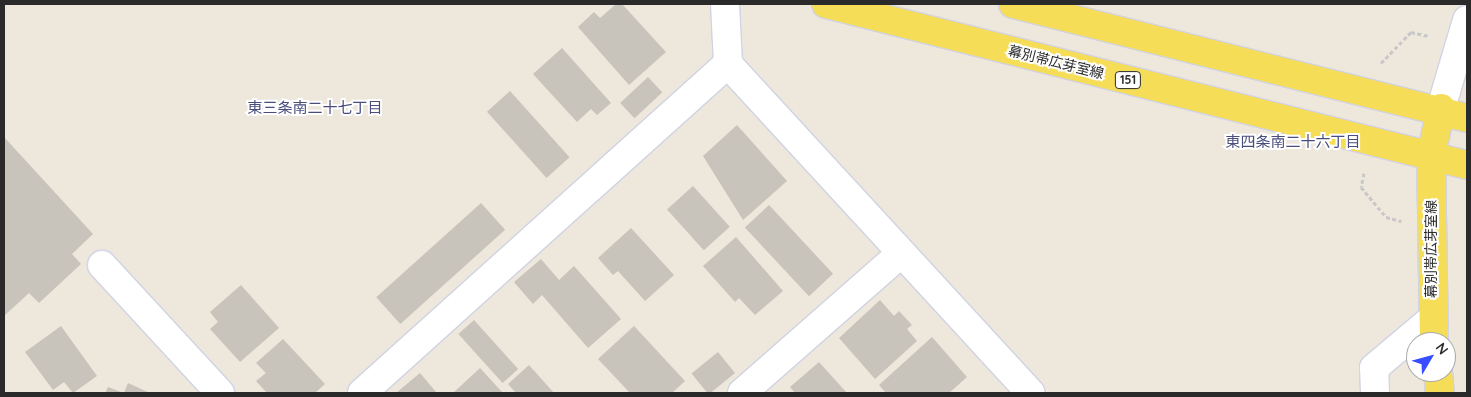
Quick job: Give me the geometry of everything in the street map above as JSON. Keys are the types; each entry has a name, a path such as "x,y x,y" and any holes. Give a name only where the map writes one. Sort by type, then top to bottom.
{"main road":[{"name":"幕別帯広芽室線","path":"826,4 1467,165"},
{"path":"1012,4 1441,108 1467,118"},
{"name":"幕別帯広芽室線","path":"1433,331 1431,156 1441,108"}],"street":[{"path":"725,4 728,64 900,254 1031,393"},
{"path":"1441,108 1467,20"},
{"path":"362,393 728,64"},
{"path":"742,393 900,254"},
{"path":"102,265 220,393"},
{"path":"1376,393 1374,368 1433,331"}],"building":[{"path":"616,4 622,4 666,52 629,85 578,27 594,12 600,18"},
{"path":"562,48 611,103 597,115 591,109 577,122 533,74"},
{"path":"648,77 662,92 635,118 620,103"},
{"path":"510,91 570,157 547,178 487,112"},
{"path":"737,125 787,181 743,220 703,156"},
{"path":"4,137 93,234 72,254 81,264 39,303 29,293 4,316"},
{"path":"693,186 730,227 704,250 667,209"},
{"path":"481,203 505,230 400,324 376,297"},
{"path":"769,205 833,274 809,296 745,228"},
{"path":"631,228 674,275 645,301 618,271 613,275 598,258"},
{"path":"736,237 783,291 755,315 739,298 735,302 703,266"},
{"path":"541,259 559,280 574,266 621,319 588,348 542,295 533,304 514,282"},
{"path":"241,285 279,328 240,362 210,329 218,322 210,312"},
{"path":"880,300 894,316 899,311 912,325 907,329 917,341 875,379 839,338"},
{"path":"474,320 518,369 503,383 458,334"},
{"path":"61,326 97,376 73,393 64,382 53,390 25,352"},
{"path":"634,326 685,381 672,393 630,393 598,359"},
{"path":"932,337 967,377 949,393 886,393 879,385"},
{"path":"283,339 325,384 315,393 267,393 256,381 266,373 256,363"},
{"path":"718,352 735,373 710,393 707,393 692,373"},
{"path":"819,362 847,393 795,393 790,387"},
{"path":"529,365 554,393 516,393 508,384"},
{"path":"480,368 503,393 453,393"},
{"path":"420,373 437,393 396,393"},
{"path":"128,383 150,393 124,393"},
{"path":"108,387 124,393 105,393"}],"district":[{"name":"東三条南二十七丁目","path":"315,108"},
{"name":"東四条南二十六丁目","path":"1293,142"}]}
